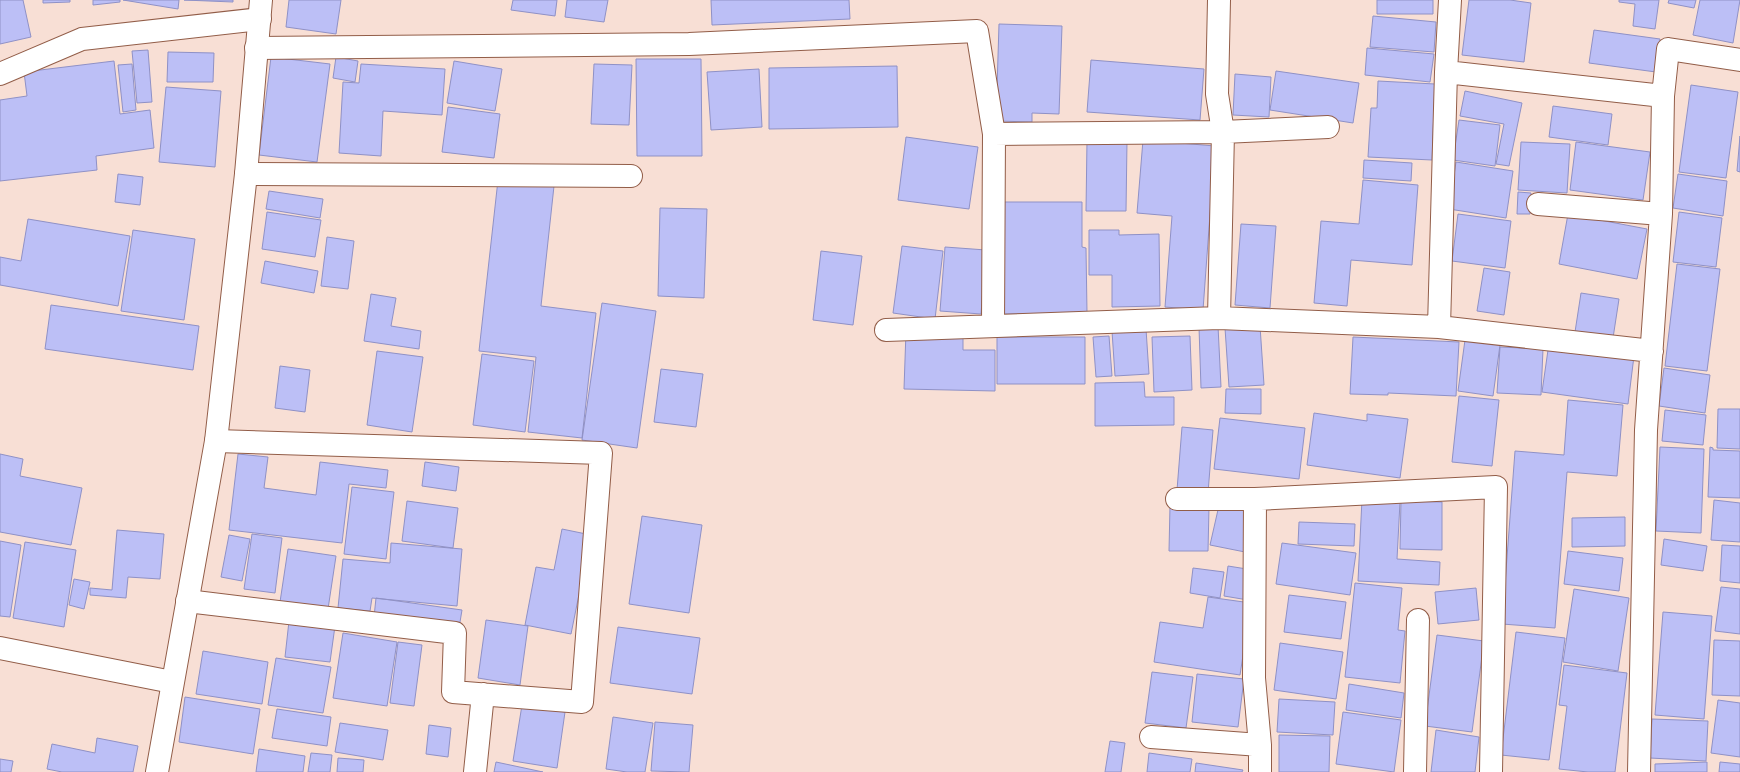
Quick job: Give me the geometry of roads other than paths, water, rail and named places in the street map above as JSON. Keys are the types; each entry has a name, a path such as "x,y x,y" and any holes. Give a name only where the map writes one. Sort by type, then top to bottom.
{"street":[{"path":"1218,318 1224,132 1217,94 1219,0"},
{"path":"1439,327 1446,72 1450,0"},
{"path":"0,74 82,39 261,9 256,48 246,174 216,441 157,772"},
{"path":"256,48 689,44 977,31 994,134 994,325"},
{"path":"1639,772 1646,430 1661,214 1663,96 1668,49 1740,60"},
{"path":"1446,72 1663,96"},
{"path":"994,134 1224,132 1328,127"},
{"path":"246,174 631,176"},
{"path":"1538,204 1661,214"},
{"path":"886,330 1218,318 1439,327 1652,352"},
{"path":"187,602 455,633 453,692 582,702 601,453 216,441"},
{"path":"1177,499 1255,499 1496,487 1491,772"},
{"path":"1255,499 1254,678 1260,745 1260,772"},
{"path":"1415,772 1418,620"},
{"path":"0,648 172,682"},
{"path":"475,772 483,694"},
{"path":"1151,737 1260,745"}]}
